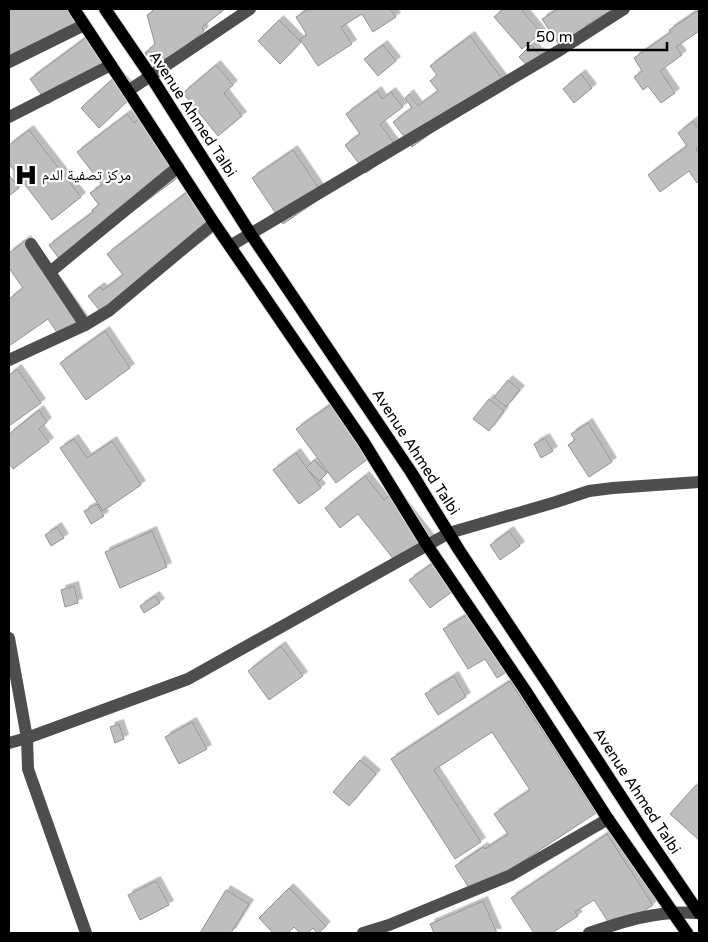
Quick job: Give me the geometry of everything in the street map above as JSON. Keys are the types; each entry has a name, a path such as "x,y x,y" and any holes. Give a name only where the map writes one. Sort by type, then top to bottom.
{"main road":[{"path":"74,9 214,223 363,441 427,545 608,819 687,933"},
{"name":"Avenue Ahmed Talbi","path":"105,9 150,75 250,233 411,472 459,550 699,913"}],"street":[{"path":"128,90 250,9"},
{"path":"230,246 560,50 604,14 624,9"},
{"path":"9,62 84,25"},
{"path":"9,117 111,66"},
{"path":"50,272 178,167"},
{"path":"9,360 110,310 214,223"},
{"path":"31,244 85,324"},
{"path":"9,743 188,679 449,533 588,491 699,482"},
{"path":"9,638 27,738 28,769 86,933"},
{"path":"363,933 389,925 511,875 608,819"},
{"path":"589,933 619,922 673,912 699,913"}],"building":[{"path":"9,9 73,9 84,27 9,65"},
{"path":"151,9 225,9 202,27 204,31 158,69 145,53 155,44 147,15 153,11"},
{"path":"309,9 390,9 396,17 373,32 362,14 341,27 352,44 318,66 300,39 307,35 296,17"},
{"path":"503,9 521,9 541,33 522,49 494,17"},
{"path":"558,9 609,9 610,11 585,26 589,31 562,49 542,19"},
{"path":"699,11 699,31 676,47 682,55 660,71 675,93 661,103 648,86 643,90 634,77 642,71 634,58 671,32 669,30"},
{"path":"279,20 301,42 280,64 258,41"},
{"path":"88,36 106,61 48,104 30,79"},
{"path":"470,36 503,80 412,147 393,122 412,108 405,98 409,94 418,106 438,91 430,81 437,75 430,66"},
{"path":"383,45 396,61 378,76 364,59"},
{"path":"531,45 544,59 532,71 519,57"},
{"path":"216,65 233,85 224,93 242,116 218,136 183,93"},
{"path":"581,74 592,88 574,103 563,89"},
{"path":"117,75 135,94 99,128 81,108"},
{"path":"377,91 382,99 391,92 403,107 380,124 398,149 366,173 345,145 360,134 346,114"},
{"path":"127,114 134,123 141,117 181,175 63,264 49,245 93,212 92,210 99,205 90,193 102,185 77,152"},
{"path":"693,121 699,129 699,147 696,149 699,154 699,181 697,183 689,171 660,192 648,175 687,146 678,133"},
{"path":"29,130 81,197 52,220 9,164 9,145"},
{"path":"293,150 324,196 283,224 252,178"},
{"path":"9,175 19,188 9,196"},
{"path":"187,192 216,230 105,317 88,296 100,287 103,290 123,275 107,254"},
{"path":"26,240 83,320 60,337 48,319 9,346 9,299 23,288 9,268 9,253"},
{"path":"105,331 130,368 86,400 60,363"},
{"path":"17,369 41,403 9,426 9,375"},
{"path":"508,380 520,390 506,407 494,397"},
{"path":"489,399 504,411 489,431 473,419"},
{"path":"330,405 369,458 336,483 296,429"},
{"path":"39,410 47,422 39,429 49,442 13,469 9,463 9,434"},
{"path":"588,423 612,462 589,477 568,445 575,440 571,434"},
{"path":"545,438 553,451 541,458 534,444"},
{"path":"74,439 87,458 112,441 141,485 103,511 60,448"},
{"path":"296,453 321,488 299,504 273,470"},
{"path":"314,460 327,473 319,481 306,468"},
{"path":"365,476 384,500 393,492 431,541 399,566 358,514 340,528 325,508"},
{"path":"97,504 104,516 91,524 84,511"},
{"path":"57,527 64,538 51,546 45,535"},
{"path":"152,531 167,567 120,588 105,552"},
{"path":"509,531 520,546 500,560 490,545"},
{"path":"433,563 453,591 430,608 409,580"},
{"path":"74,586 78,603 65,607 61,590"},
{"path":"155,596 160,603 144,613 140,606"},
{"path":"472,612 508,671 497,678 485,659 468,669 443,629"},
{"path":"281,646 303,676 269,700 248,671"},
{"path":"454,676 466,697 438,715 425,694"},
{"path":"510,681 596,813 473,894 455,866 483,847 485,849 508,834 494,814 530,790 492,732 434,770 481,842 455,859 391,759"},
{"path":"192,722 207,749 179,764 165,737"},
{"path":"119,724 124,739 115,743 110,727"},
{"path":"360,760 376,774 349,806 333,792"},
{"path":"696,785 699,787 699,840 670,814"},
{"path":"607,834 653,905 614,931 594,900 575,912 578,916 552,933 534,933 511,898"},
{"path":"156,881 169,905 140,920 128,895"},
{"path":"289,888 326,926 319,933 313,928 308,933 300,933 294,927 288,933 273,933 259,918"},
{"path":"226,890 249,904 231,933 200,933"},
{"path":"483,901 497,933 434,933 430,924"}],"place":[{"name":"مركز تصفية الدم","path":"26,175"}]}
